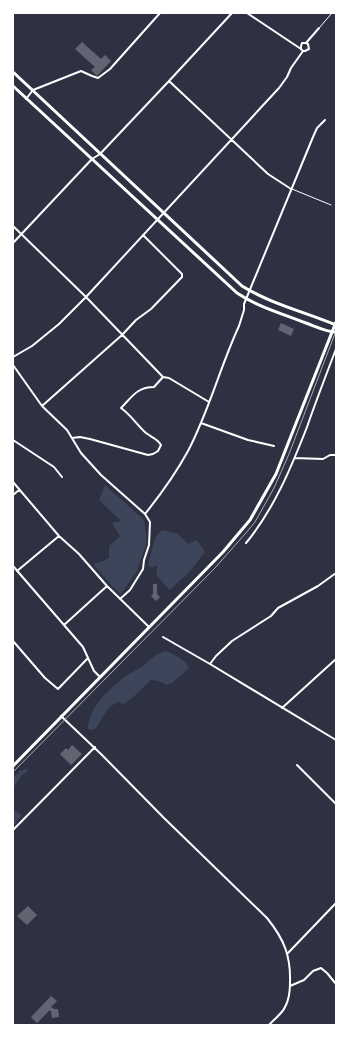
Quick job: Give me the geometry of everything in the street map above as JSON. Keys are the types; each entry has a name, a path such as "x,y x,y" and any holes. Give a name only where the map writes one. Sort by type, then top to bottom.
{"main road":[{"path":"13,72 34,90 226,273 242,286 250,291 336,324 283,459 258,507 242,530 223,552 150,628 13,766"},
{"path":"13,86 221,278 247,299 334,332"}],"street":[{"path":"26,99 34,90 73,73 81,71 98,78 110,68 160,13"},
{"path":"13,243 92,160 100,154 232,13"},
{"path":"247,13 302,50 308,50 308,44 306,43"},
{"path":"13,357 32,346 50,332 164,213 279,88 288,77 291,68 302,50 300,46 302,43 306,43 319,28"},
{"path":"169,81 268,174 292,189"},
{"path":"145,514 158,498 180,464 201,423 239,326 250,291 315,132 325,120"},
{"path":"13,226 86,296 163,378"},
{"path":"42,406 122,335 136,320 151,309 182,277 182,274 143,235"},
{"path":"246,544 271,506 295,458 336,349"},
{"path":"13,365 42,406 67,430 81,453 95,470 145,514 150,522 149,545 144,560 143,569 130,590 120,599"},
{"path":"72,438 80,437 148,455 154,454 158,451 161,445 160,442 146,433 121,408 140,390 154,387 163,378 169,378 209,402"},
{"path":"201,423 248,440 274,446"},
{"path":"13,440 54,467 62,477"},
{"path":"295,458 323,459 330,455 336,455"},
{"path":"13,482 59,536 79,554 120,599 150,628"},
{"path":"13,495 19,490"},
{"path":"17,571 59,536"},
{"path":"13,566 83,647 94,671 100,677"},
{"path":"210,664 232,641 271,616 278,608 318,586 336,573"},
{"path":"64,625 108,586"},
{"path":"163,637 336,740"},
{"path":"13,641 45,678 58,689 88,658"},
{"path":"282,708 336,659"},
{"path":"61,716 95,747 267,918 280,936 288,953 291,970 289,997 286,1007 269,1025"},
{"path":"13,830 95,747"},
{"path":"297,765 336,804"},
{"path":"288,953 336,903"},
{"path":"290,986 304,980 316,969 320,968 327,973 336,984"}],"lane":[{"path":"319,28 332,13"},
{"path":"292,189 331,205"}],"shaded area":[{"path":"105,485 144,520 147,542 137,571 121,594 93,564 109,558 109,546 120,536 112,523 121,521 99,500"},
{"path":"162,530 178,534 188,544 197,540 205,552 190,571 170,590 157,576 157,565 152,568 148,565 155,538"},
{"path":"166,651 181,659 187,664 189,667 188,669 172,683 166,685 159,681 151,680 124,704 118,702 109,707 96,728 92,730 88,729 89,721 95,706 112,687 155,656"},
{"path":"25,769 28,771 22,775 13,788 13,778 20,771"},
{"path":"13,807 16,812 21,814 21,816 13,826"}],"building":[{"path":"82,42 101,59 105,55 111,61 97,76 91,70 95,67 75,49"},
{"path":"281,323 294,329 291,336 278,330"},
{"path":"153,584 157,584 157,594 160,597 156,601 151,596 153,594"},
{"path":"72,745 82,754 71,765 60,754 66,748 68,750"},
{"path":"28,906 37,915 27,925 17,916"},
{"path":"51,996 57,1001 51,1007 58,1009 59,1017 52,1018 50,1010 37,1023 31,1017"}],"tram line":[{"path":"13,772 214,569 255,522 274,488 289,454 336,331"}]}
